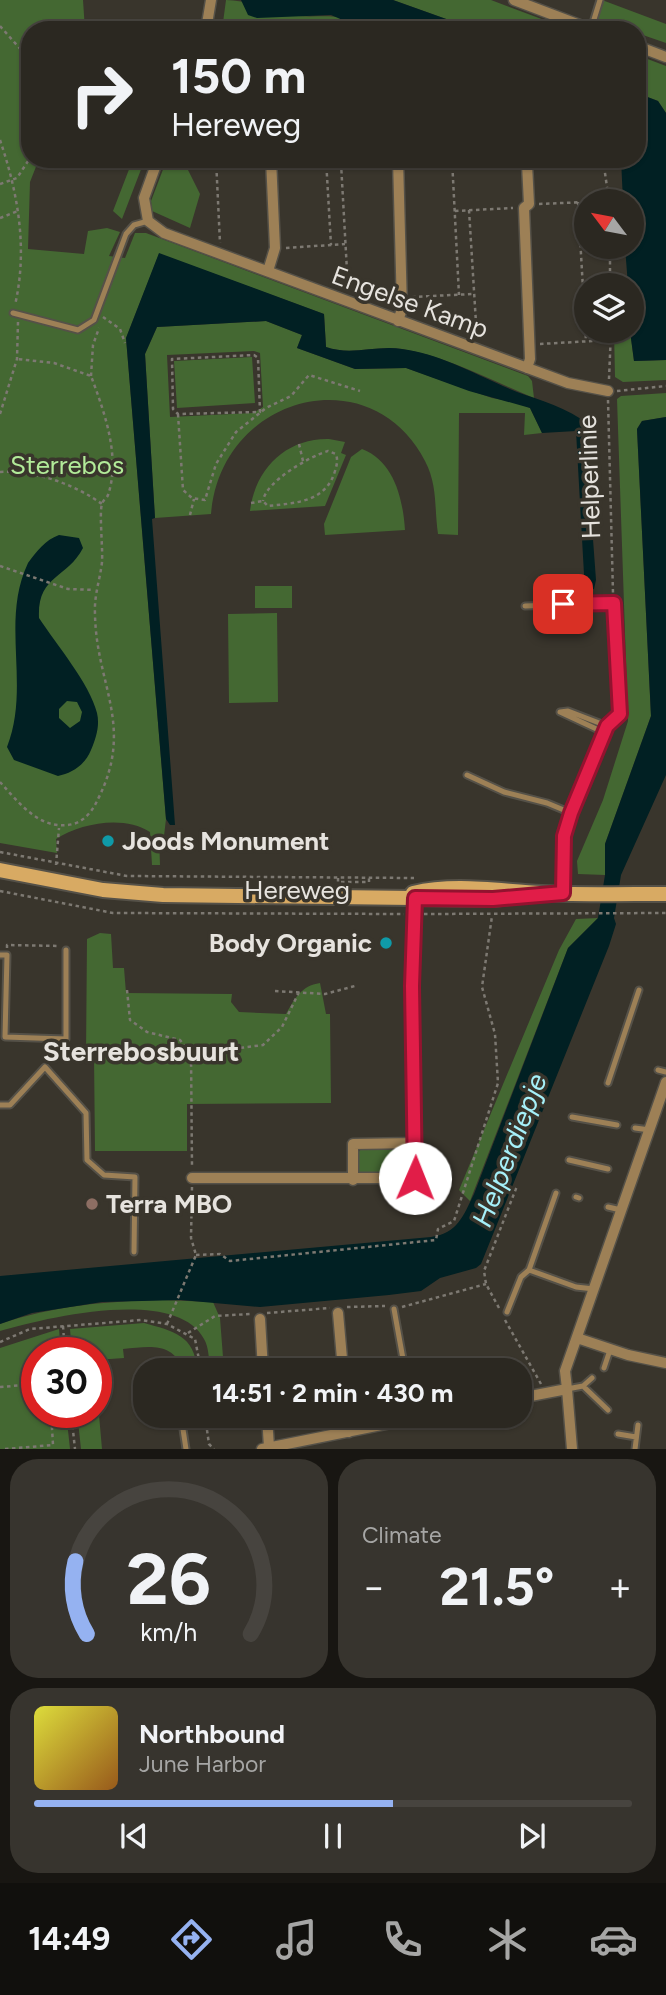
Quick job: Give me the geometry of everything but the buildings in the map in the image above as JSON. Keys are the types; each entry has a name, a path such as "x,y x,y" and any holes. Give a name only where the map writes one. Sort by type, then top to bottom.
{"main road":[{"name":"Hereweg","path":"0,870 84,887 153,894 397,896 416,889 493,899 542,893 666,894"}],"street":[{"path":"208,21 211,0"},
{"path":"514,0 570,21"},
{"path":"646,49 666,57"},
{"path":"148,221 144,198 155,168"},
{"path":"268,271 275,248 271,168"},
{"path":"398,168 402,297 398,321"},
{"path":"527,168 530,345 527,368"},
{"name":"Engelse Kamp","path":"148,221 164,233 348,303 568,383 608,391"},
{"path":"563,893 564,836 571,813 606,730 620,714 614,603"},
{"path":"192,1178 415,1178 416,889"},
{"path":"572,1449 565,1371 621,1210 629,1174 650,1130 666,1082"},
{"path":"353,1180 353,1144 416,1143"},
{"path":"338,1313 342,1358"},
{"path":"260,1319 262,1358"},
{"path":"577,1338 610,1350 666,1363"},
{"path":"532,1396 567,1389"},
{"path":"266,1428 265,1448 288,1447 366,1428"},
{"path":"348,1428 349,1432"}],"lane":[{"path":"594,21 600,0"},
{"path":"16,314 78,330 94,320 126,234 134,225 148,221"},
{"path":"525,606 614,603"},
{"path":"568,711 606,730 560,712 568,711"},
{"path":"467,775 503,792 547,803 571,813"},
{"path":"0,955 7,956 5,1037 66,1040 66,950"},
{"path":"608,1083 639,990"},
{"path":"617,1055 625,1057"},
{"path":"0,1105 10,1105 45,1068 78,1104 86,1113 87,1160 104,1175 135,1177 134,1252"},
{"path":"658,1070 666,1072"},
{"path":"572,1117 617,1125"},
{"path":"635,1128 650,1130"},
{"path":"569,1160 608,1169"},
{"path":"507,1312 521,1277 529,1270 556,1192"},
{"path":"608,1207 621,1210"},
{"path":"529,1270 576,1287 594,1289"},
{"path":"394,1309 403,1358"},
{"path":"604,1368 610,1350"},
{"path":"567,1389 583,1386 592,1378"},
{"path":"583,1386 608,1410"},
{"path":"635,1449 638,1425"},
{"path":"183,1428 186,1449"},
{"path":"618,1434 636,1437"}],"path":[{"path":"0,26 21,50"},
{"path":"0,140 13,181 21,252 16,314 18,359 0,414"},
{"path":"0,184 13,181 23,168"},
{"path":"217,168 221,239 217,253"},
{"path":"326,168 331,245"},
{"path":"341,168 348,303"},
{"path":"453,168 459,295"},
{"path":"604,168 607,189"},
{"path":"455,211 574,202"},
{"path":"469,210 477,349"},
{"path":"0,218 18,211"},
{"path":"275,248 346,244"},
{"path":"402,297 472,294"},
{"path":"96,313 120,328 125,343"},
{"path":"0,782 23,808 60,828 79,823 92,811 112,769 116,748 108,686 95,633 95,590 102,564 102,505 108,495 111,458 108,427 91,376 93,345 99,329 94,320"},
{"path":"530,345 574,342"},
{"name":"Helperlinie","path":"611,343 608,391 614,603"},
{"path":"260,412 258,358 254,355 172,359 173,409 178,414 181,484 186,494 194,499 205,500 212,472 226,444 260,412 291,396 309,375 359,391"},
{"path":"18,359 54,363 91,376"},
{"path":"608,391 666,386"},
{"path":"178,414 260,412"},
{"path":"299,444 303,462"},
{"path":"328,451 338,458 330,484 313,498 268,506 263,501 270,488 303,462 328,451"},
{"path":"0,472 60,482 88,494 102,505"},
{"path":"190,515 194,499"},
{"path":"251,503 263,501"},
{"path":"0,566 79,592 95,590"},
{"path":"56,864 60,828"},
{"name":"Hereweg","path":"0,852 127,876 369,878 416,889"},
{"name":"Hereweg","path":"0,891 113,913 666,913"},
{"path":"196,1255 225,1255 230,1261 436,1240 439,1229 454,1221 498,1083 495,1034 482,987 492,915"},
{"path":"7,945 67,946 66,950"},
{"path":"275,991 324,994 355,986"},
{"path":"127,990 130,1020 147,1032 180,1040 191,1054 191,1238 196,1255 167,1324"},
{"path":"191,1054 263,1045 282,1027 299,992"},
{"path":"188,1333 215,1316 382,1304 394,1309 485,1284"},
{"path":"0,1342 30,1329 141,1320 167,1324 188,1333 195,1339 200,1358"},
{"path":"63,1326 64,1337"},
{"path":"0,1387 21,1385"},
{"path":"5,1449 53,1445 52,1428"},
{"path":"73,1428 75,1449"},
{"path":"207,1428 209,1444 214,1449"}],"green space":[{"name":"Sterrebos","path":"0,0 83,0 84,21 21,21 21,168 35,168 30,182 28,249 84,254 88,231 107,228 120,232 109,256 125,258 135,233 146,233 528,376 532,381 534,398 419,352 392,348 345,351 326,347 324,314 159,254 126,338 166,819 164,836 159,836 160,865 152,865 150,832 128,824 103,823 66,833 56,839 57,853 0,843"},
{"path":"226,0 298,16 334,17 352,21 223,21"},
{"path":"393,0 491,0 547,21 452,21"},
{"path":"602,0 666,24 666,43 646,36 646,21 606,21 595,18"},
{"path":"646,58 666,66 666,113 658,101 646,96"},
{"path":"130,168 142,168 122,219 113,211"},
{"path":"164,168 187,168 200,194 190,228 152,211 151,201"},
{"path":"266,321 302,335 297,348 355,369 406,368 492,398 519,403 530,408 542,433 524,435 525,413 459,413 458,535 438,534 434,488 429,470 401,428 370,408 336,400 302,404 269,417 241,441 221,473 211,514 155,518 145,354 157,327","holes":["254,351 260,353 263,407 253,413 170,417 167,355"]},
{"path":"614,343 632,343 634,361 666,360 666,380 623,382 615,377"},
{"path":"252,357 255,403 177,408 174,361"},
{"path":"666,393 666,417 642,421 637,429 651,716 605,844 605,875 578,874 577,861 603,800 628,721 617,399 621,396"},
{"path":"329,439 345,442 341,453 346,455 325,506 250,511 258,482 275,459 299,444"},
{"path":"362,449 382,462 395,482 405,530 325,535 324,524 351,457"},
{"path":"255,586 292,586 292,608 255,608"},
{"path":"277,613 278,702 229,703 228,614"},
{"path":"598,918 568,948 470,1201 459,1190 559,950 576,919"},
{"path":"100,933 111,934 113,968 124,968 126,993 232,994 231,1002 239,1012 286,1014 303,990 320,983 326,1014 330,1014 331,1103 187,1104 187,1151 95,1151 94,1056 86,1055 87,939"},
{"path":"362,1148 402,1148 408,1153 406,1172 360,1174 356,1171 356,1155"},
{"path":"121,1302 213,1302 220,1318 223,1358 209,1358 204,1339 189,1323 167,1314 139,1310 77,1314 0,1331 0,1324 20,1318 60,1309"},
{"path":"144,1323 181,1336 192,1349 195,1358 176,1358 166,1350 142,1347 123,1349 124,1358 112,1359 112,1337 71,1337 70,1329"},
{"path":"59,1329 60,1337 34,1337"},
{"path":"21,1341 21,1428 68,1428 70,1449 0,1449 0,1348"},
{"path":"79,1428 100,1428 102,1449 81,1449"}],"water":[{"path":"241,0 393,0 452,21 345,21 331,15 257,18 248,15"},
{"path":"646,96 658,101 666,113 666,360 634,361 632,343 644,343 644,273 627,273 626,259 644,259 644,189 622,189 621,168 646,168"},
{"path":"159,253 324,314 326,347 345,351 392,348 428,354 552,404 581,419 585,431 596,580 594,589 585,592 576,431 542,433 530,408 469,391 406,368 355,369 297,348 302,335 266,321 157,327 145,354 155,518 152,519 175,825 170,825 166,819 126,338"},
{"name":"Helperdiepje","path":"666,417 666,775 621,875 614,918 616,924 609,946 481,1264 476,1268 440,1278 421,1291 389,1295 260,1307 181,1300 102,1302 32,1313 0,1324 0,1276 431,1237 448,1232 458,1222 474,1194 568,948 598,918 605,875 605,844 651,716 637,429 642,421"},
{"path":"59,535 79,538 83,548 69,566 48,585 40,604 39,618 87,690 97,713 98,723 91,750 82,764 58,776 14,760 7,747 14,724 16,701 15,631 20,585 28,563 42,546","holes":["67,701 77,702 82,712 80,721 70,728 59,718 59,709"]}],"place":[{"name":"Joods Monument","path":"108,841"},
{"name":"Body Organic","path":"386,943"},
{"name":"Terra MBO","path":"92,1204"}],"district":[{"name":"Sterrebosbuurt","path":"141,1051"}],"route":[{"path":"415,1178 412,986 415,898 493,899 563,893 564,836 571,813 607,726 620,714 614,603 563,604"}]}
